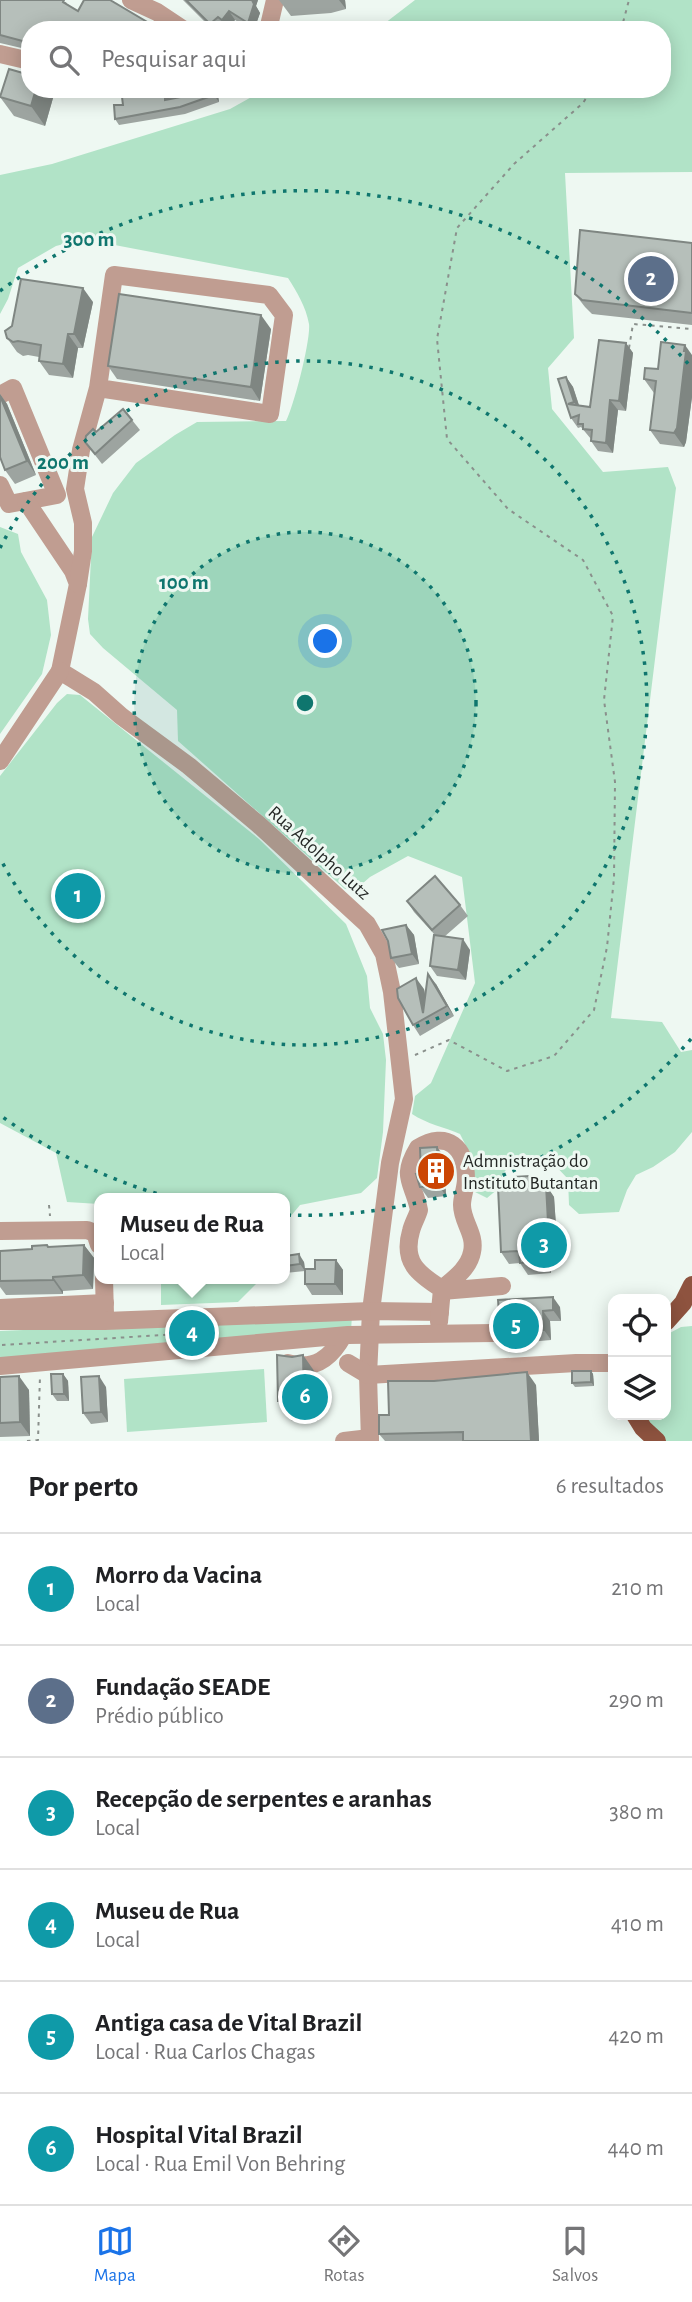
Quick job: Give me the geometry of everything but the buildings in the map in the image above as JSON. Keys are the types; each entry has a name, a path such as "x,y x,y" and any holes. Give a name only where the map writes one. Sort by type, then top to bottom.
{"main road":[{"path":"671,1317 684,1303 692,1285"},
{"path":"671,1321 692,1315"},
{"path":"638,1420 643,1429 657,1441"}],"street":[{"path":"131,0 156,6 174,21"},
{"path":"270,21 275,0"},
{"path":"0,54 21,59"},
{"path":"0,761 60,671 83,551 83,523 75,489 81,450 98,388 114,275 270,295 284,314 270,414 98,388"},
{"path":"0,395 13,388 57,495 9,504 0,485"},
{"path":"26,501 74,571 78,584"},
{"name":"Rua Adolpho Lutz","path":"60,671 94,692 258,824 367,924 384,954 392,992 404,1100 390,1163 371,1311 368,1375 370,1440"},
{"path":"438,1332 442,1290 467,1265 472,1254 473,1240 461,1208 466,1182 465,1164 456,1146 446,1141 437,1140 418,1148 408,1170 409,1182 419,1210 410,1234 409,1254 412,1264 420,1275 442,1290 502,1286"},
{"path":"0,1231 87,1230 94,1233"},
{"path":"104,1284 105,1321"},
{"path":"0,1308 105,1303"},
{"path":"0,1321 105,1321 371,1311 440,1312"},
{"path":"0,1366 369,1334 495,1333"},
{"path":"266,1342 286,1362 311,1366 330,1354 343,1336"},
{"path":"348,1363 368,1375 608,1363"},
{"path":"344,1441 370,1440"}],"path":[{"path":"623,21 629,0"},
{"path":"401,1061 449,1040 507,1072 554,1056 594,1010 607,947 614,878 615,782 604,700 613,616 583,560 508,509 447,439 437,339 457,228 514,164 586,98"},
{"path":"629,353 633,324 692,329"},
{"path":"2,1346 180,1334"},
{"path":"27,1441 38,1440 40,1375"}],"green space":[{"path":"415,0 692,0 692,172 565,173 574,338 548,368 552,409 603,472 668,467 676,488 611,1018 662,1022 681,1052 692,1050 692,1132 675,1152 636,1175 619,1212 579,1214 569,1205 568,1179 550,1160 516,1162 505,1171 498,1189 487,1198 475,1192 473,1160 460,1134 412,1114 415,1096 431,1083 475,983 462,877 408,856 370,877 355,890 345,889 178,741 177,710 90,634 88,619 92,537 113,493 136,463 197,422 286,421 301,372 309,332 306,312 288,278 83,239 56,246 18,268 0,314 0,175 52,164 230,109 250,98 671,98 671,21 388,21"},
{"path":"0,527 18,534 21,552 47,600 51,635 42,674 0,734"},
{"path":"67,694 80,695 259,839 346,924 367,976 370,1008 383,1034 386,1060 383,1132 377,1178 361,1193 300,1205 290,1217 290,1193 94,1193 94,1204 67,1202 56,1153 0,1123 0,776"},
{"path":"161,1284 256,1284 238,1302 161,1305"},
{"path":"352,1316 351,1330 0,1359 0,1331"},
{"path":"692,1326 692,1441 663,1441 645,1420 671,1420 671,1332 681,1327"},
{"path":"264,1369 267,1422 127,1432 124,1379"}],"place":[{"name":"Fundação SEADE","path":"651,279"},
{"name":"Morro da Vacina","path":"78,896"},
{"name":"Admnistração do Instituto Butantan","path":"436,1171"},
{"name":"Recepção de serpentes e aranhas","path":"544,1245"},
{"name":"Antiga casa de Vital Brazil","path":"516,1326"},
{"name":"Museu de Rua","path":"192,1333"},
{"name":"Hospital Vital Brazil","path":"305,1397"}]}
